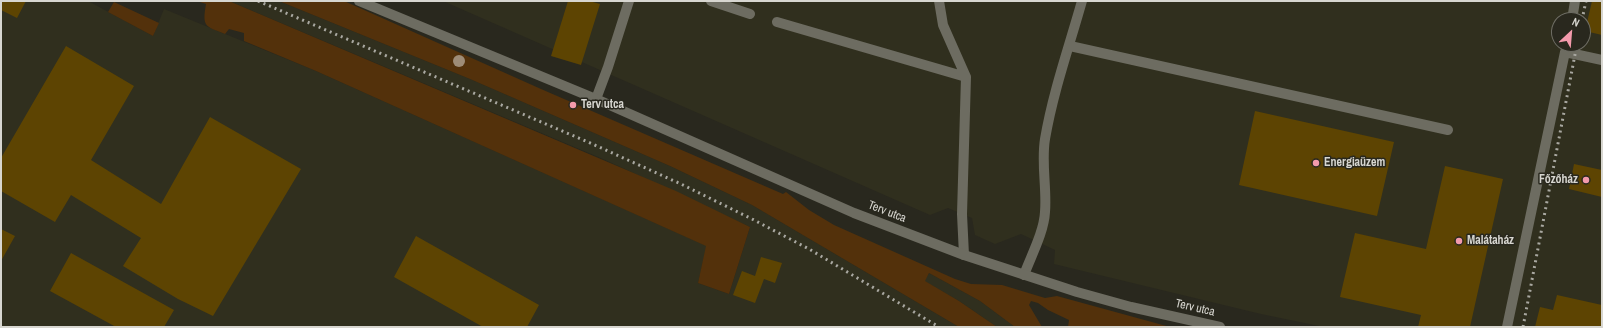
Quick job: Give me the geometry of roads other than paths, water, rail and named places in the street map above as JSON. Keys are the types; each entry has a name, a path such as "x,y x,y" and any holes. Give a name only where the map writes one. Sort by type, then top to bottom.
{"street":[{"name":"Terv utca","path":"359,1 596,99 854,213 964,255 1077,292 1220,327"},
{"path":"596,99 629,1"},
{"path":"711,1 750,14"},
{"path":"939,1 943,25 966,76 962,214 964,255"},
{"path":"1024,275 1043,224 1045,213 1045,142 1049,118 1082,1"},
{"path":"1573,12 1575,1"},
{"path":"777,22 966,76"},
{"path":"1070,46 1448,130"},
{"path":"1507,327 1565,52"},
{"path":"1578,52 1602,60"}],"railway":[{"path":"258,1 588,142 681,184 809,249 939,327"},
{"path":"1584,12 1586,1"},
{"path":"1523,327 1575,52"}],"place":[{"name":"Terv utca","path":"573,105"},
{"name":"Energiaüzem","path":"1316,163"},
{"name":"Főzőház","path":"1586,180"},
{"name":"Malátaház","path":"1459,241"}]}
